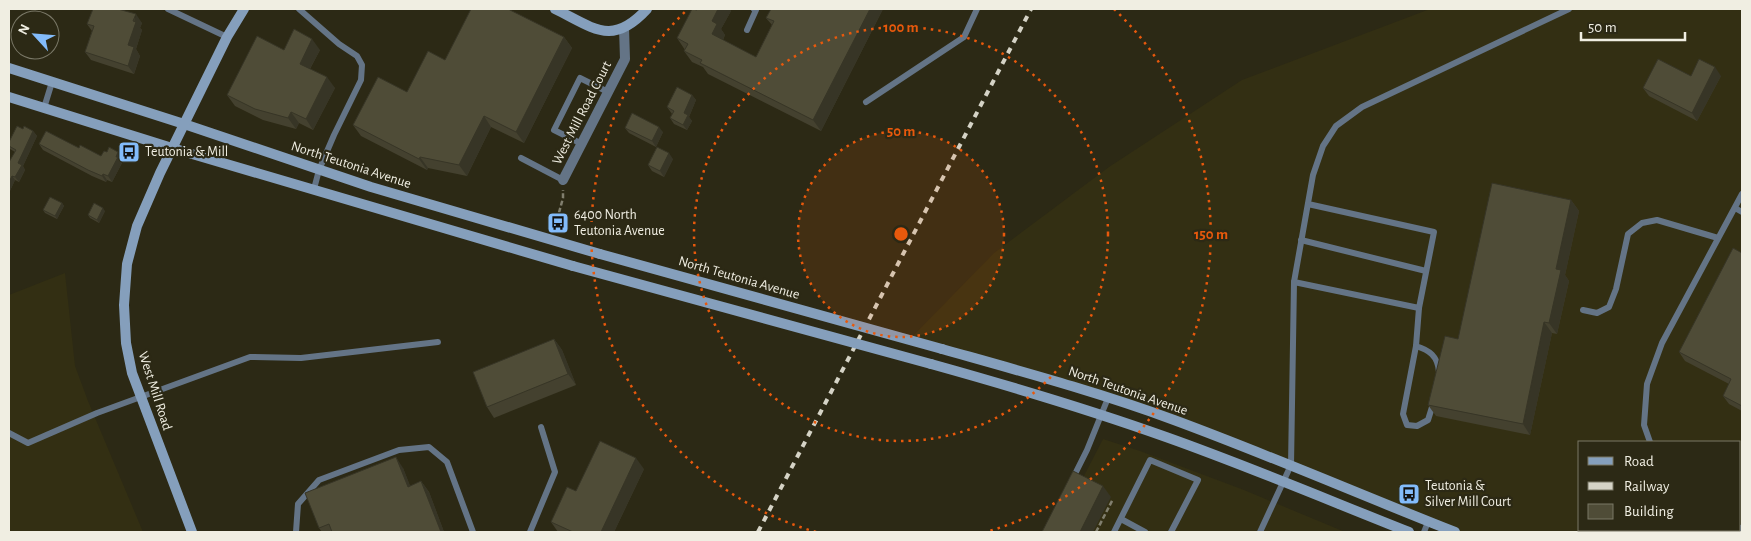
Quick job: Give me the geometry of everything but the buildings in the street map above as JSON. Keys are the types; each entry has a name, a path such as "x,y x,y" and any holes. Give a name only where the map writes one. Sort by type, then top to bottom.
{"main road":[{"name":"West Mill Road","path":"192,532 132,373 126,343 124,305 127,264 137,226 172,148 244,9"},
{"path":"556,9 600,30 613,32 624,28 647,9"},
{"name":"North Teutonia Avenue","path":"9,68 371,187 1108,398 1181,423 1291,465 1455,532"},
{"path":"9,97 172,148 573,266 1047,397 1101,414 1218,456 1409,532"}],"street":[{"name":"West Mill Road Court","path":"564,180 624,59 624,28"}],"lane":[{"path":"168,9 228,37"},
{"path":"299,9 338,44 357,56 362,65 361,80 334,135 319,170 314,189"},
{"path":"747,30 756,10 754,9"},
{"path":"866,102 964,37 977,9"},
{"path":"1260,532 1291,465 1294,282 1313,175 1323,146 1336,126 1362,107 1569,9"},
{"path":"582,144 554,130 580,78 608,92"},
{"path":"44,108 52,82"},
{"path":"521,158 564,180"},
{"path":"1650,441 1644,425 1647,384 1662,343 1742,194"},
{"path":"1308,204 1434,232 1419,308 1416,346 1403,414 1407,425 1417,426 1428,420 1432,411 1435,394"},
{"path":"1735,208 1742,212"},
{"path":"1583,310 1597,313 1609,307 1616,289 1628,234 1642,222 1657,220 1718,238"},
{"path":"1302,240 1426,271"},
{"path":"1294,282 1419,308"},
{"path":"9,433 28,443 97,413 250,358 301,358 438,342"},
{"path":"1416,346 1427,350 1436,357 1439,369 1438,378"},
{"path":"1071,483 1108,398"},
{"path":"530,532 555,472 541,427"},
{"path":"296,532 298,504 318,480 399,450 429,447 447,462 473,532"},
{"path":"1114,532 1150,460 1198,480 1171,532"},
{"path":"1121,519 1145,532"},
{"path":"1424,532 1428,522"}],"path":[{"path":"556,220 563,198 564,180"},
{"path":"1096,532 1113,498"}],"shaded area":[{"path":"1430,9 1742,9 1742,532 1455,532 1172,420 909,340 994,253 1109,167 1242,80"},
{"path":"65,273 75,366 143,532 9,532 9,295"},
{"path":"1103,439 1244,490 1345,532 1055,532"}],"railway":[{"path":"758,532 1031,9"}],"place":[{"name":"Teutonia & Mill","path":"129,152"},
{"name":"6400 North Teutonia Avenue","path":"558,223"},
{"name":"Teutonia & Silver Mill Court","path":"1409,494"}]}
